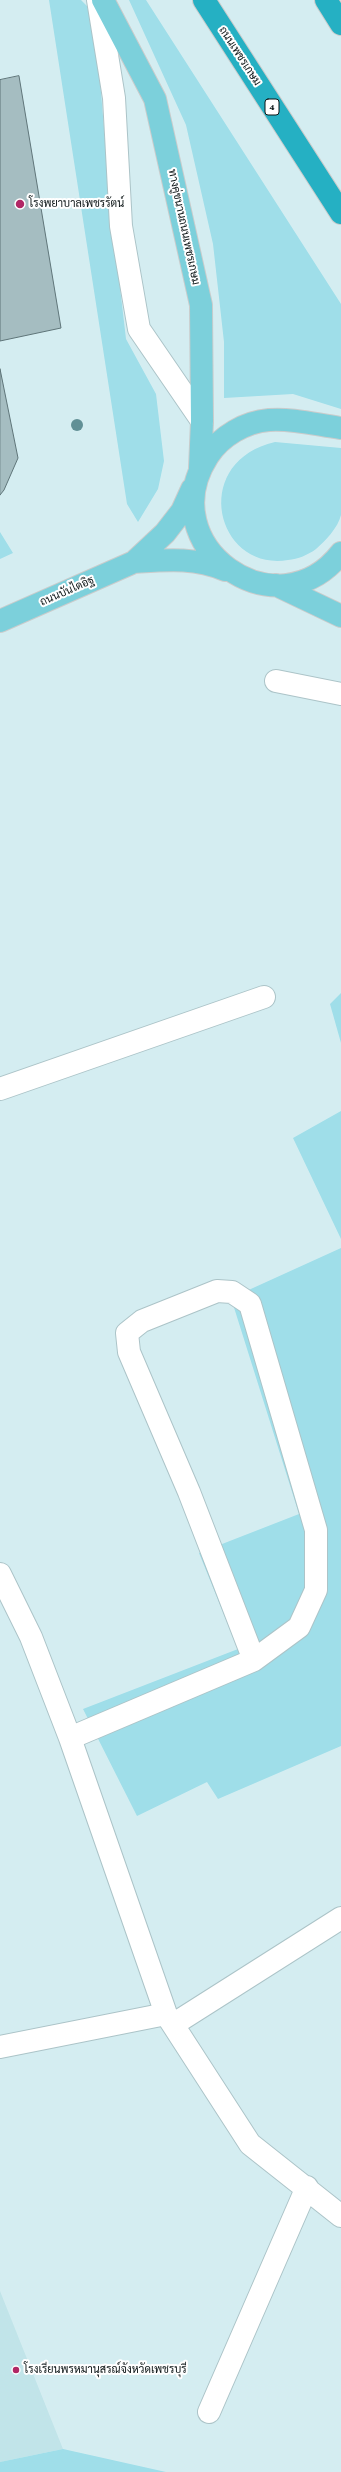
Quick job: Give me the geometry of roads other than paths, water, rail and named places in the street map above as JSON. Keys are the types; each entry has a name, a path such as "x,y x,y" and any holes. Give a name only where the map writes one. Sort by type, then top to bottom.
{"highway":[{"name":"ถนนเพชรเกษม","path":"204,0 341,213"},
{"path":"326,0 341,24"}],"main road":[{"name":"ทางคู่ขนานถนนเพชรเกษม","path":"103,0 155,98 201,305 202,421 193,507 198,530 209,552 230,572"},
{"name":"ถนนบันไดอิฐ","path":"0,621 134,562 165,533 182,511 197,476 213,448 226,436 247,425 269,420 341,428"},
{"path":"276,585 306,579 322,571 341,552"},
{"name":"ถนนบันไดอิฐ","path":"134,562 180,559 207,562 252,582 276,585"},
{"path":"276,585 341,616"}],"street":[{"path":"98,0 114,98 121,226 139,329 202,421"},
{"path":"276,681 341,694"},
{"path":"0,1089 264,997"},
{"path":"70,1738 254,1660 299,1627 316,1590 316,1530 250,1304 232,1292 217,1291 142,1321 127,1333 129,1352 190,1492 254,1660"},
{"path":"0,1574 31,1637 70,1738 170,2019 250,2144 307,2187 341,2216"},
{"path":"0,2047 170,2019 341,1918"},
{"path":"209,2412 307,2187"}],"place":[{"name":"โรงพยาบาลเพชรรัตน์","path":"20,204"},
{"name":"โรงเรียนพรหมานุสรณ์จังหวัดเพชรบุรี","path":"16,2370"}]}
